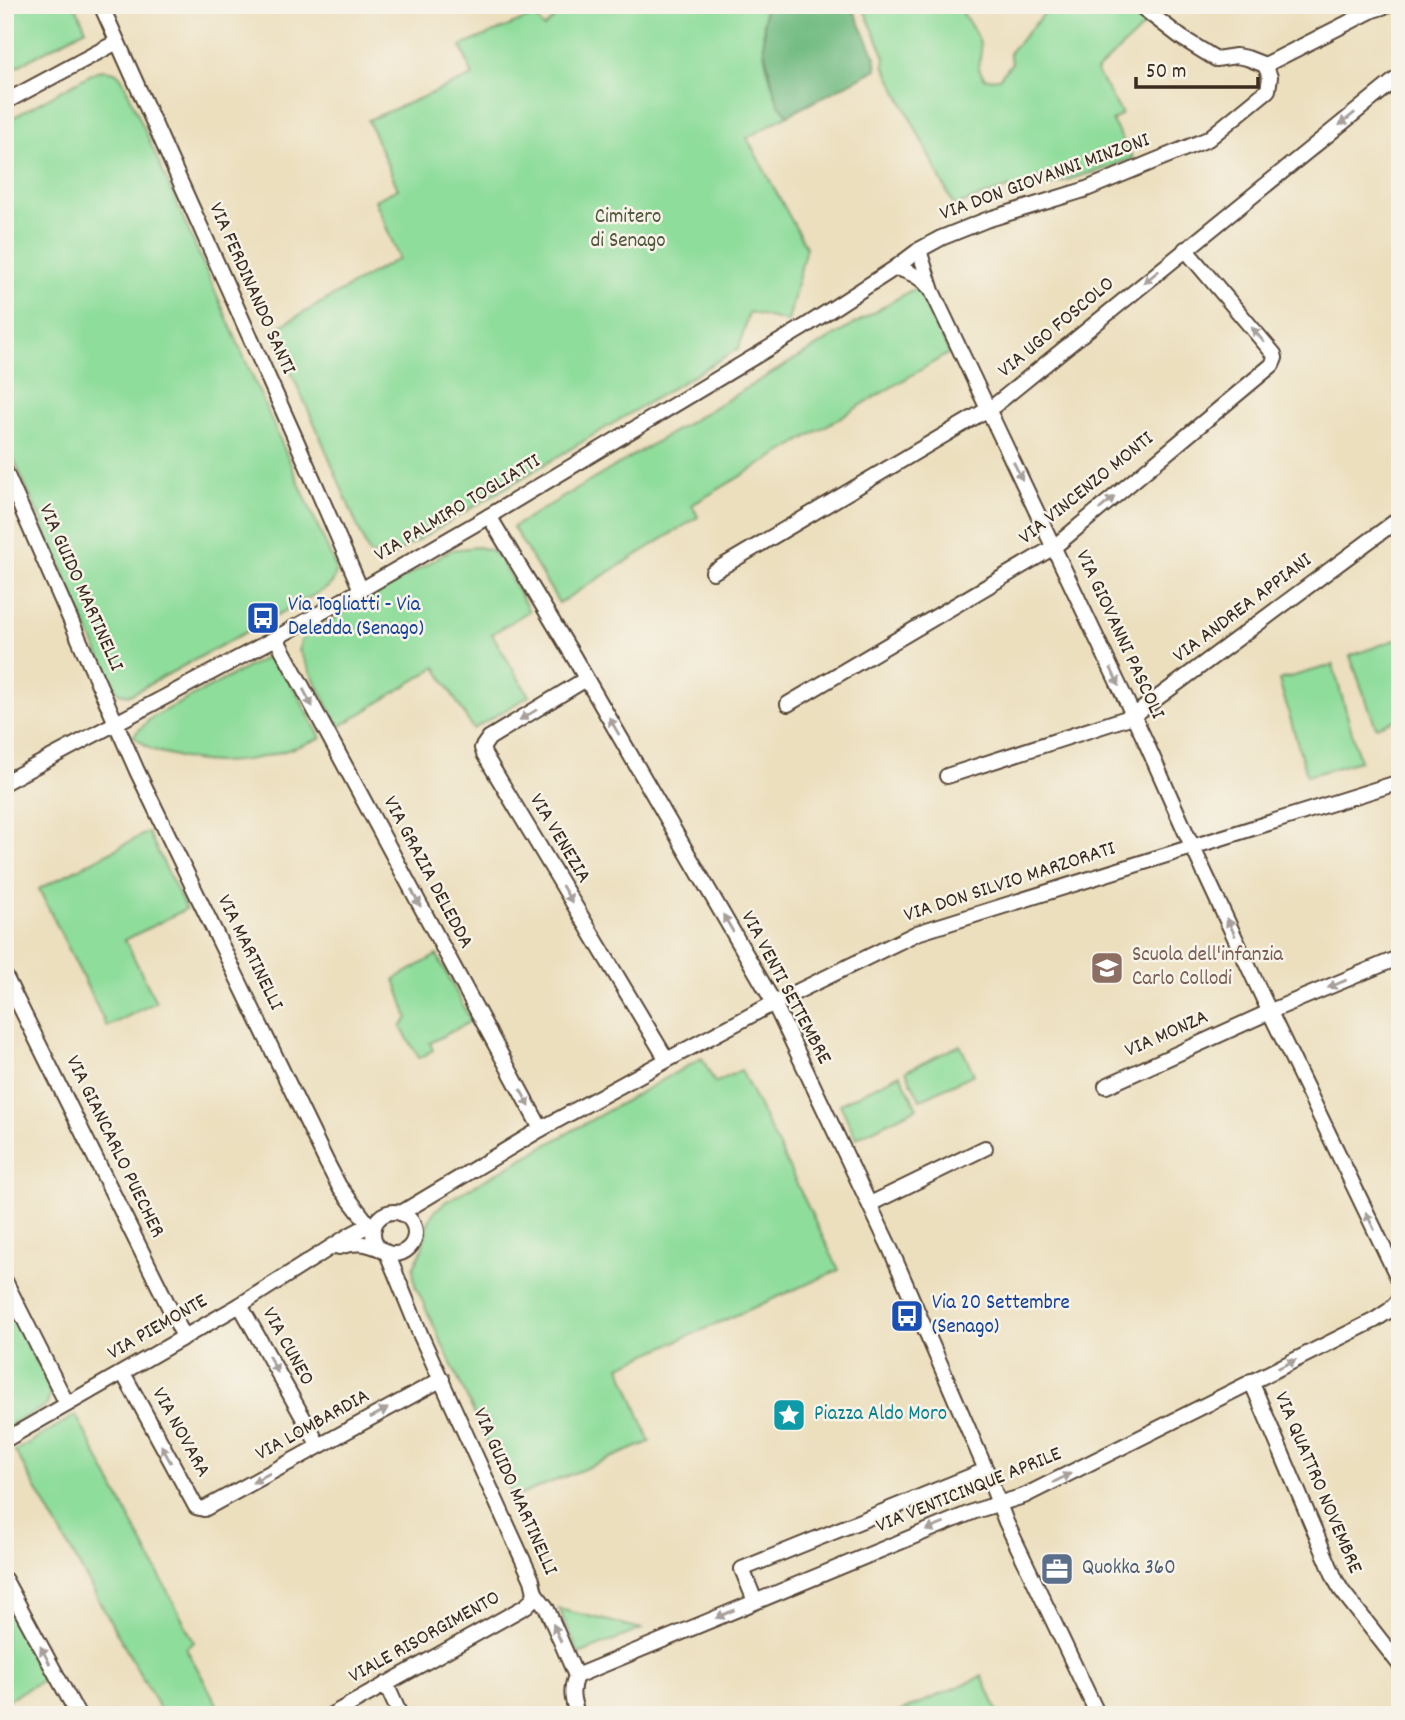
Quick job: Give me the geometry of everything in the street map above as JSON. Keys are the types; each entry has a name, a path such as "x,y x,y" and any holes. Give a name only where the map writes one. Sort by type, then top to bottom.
{"street":[{"name":"VIA FERDINANDO SANTI","path":"101,5 361,590"},
{"path":"1139,5 1182,38 1216,59 1236,56 1265,65 1373,10 1389,5"},
{"path":"5,102 117,42"},
{"name":"VIA DON GIOVANNI MINZONI","path":"919,250 986,220 1084,190 1208,139 1268,90 1270,77 1265,65"},
{"name":"VIA UGO FOSCOLO","path":"713,572 988,409 1400,76"},
{"name":"VIA VINCENZO MONTI","path":"788,704 1054,547 1274,362 1274,354 1185,249"},
{"name":"VIA PALMIRO TOGLIATTI","path":"5,782 276,638 489,516 804,327 919,250"},
{"name":"VIA GIOVANNI PASCOLI","path":"919,250 932,290 1400,1282"},
{"path":"895,268 913,274 932,290"},
{"name":"VIA GUIDO MARTINELLI","path":"5,471 117,723"},
{"name":"VIA VENTI SETTEMBRE","path":"489,516 774,1003 870,1204 1006,1522 1098,1715"},
{"name":"VIA ANDREA APPIANI","path":"947,776 1133,716 1400,519"},
{"name":"VIA GRAZIA DELEDDA","path":"276,638 541,1129"},
{"name":"VIA VENEZIA","path":"586,679 489,738 482,748 667,1060"},
{"name":"VIA MARTINELLI","path":"117,723 137,771 327,1163 339,1186 372,1227"},
{"name":"VIA DON SILVIO MARZORATI","path":"401,1213 541,1129 667,1060 774,1003 916,933 1400,782"},
{"name":"VIA MONZA","path":"1106,1086 1270,1011 1400,957"},
{"name":"VIA GIANCARLO PUECHER","path":"5,976 184,1337"},
{"path":"870,1204 985,1148"},
{"name":"VIA DON SILVIO MARZORATI","path":"413,1224 433,1194"},
{"path":"349,1198 384,1215"},
{"path":"336,1245 351,1222 349,1198"},
{"path":"393,1212 406,1216 413,1224 415,1235 402,1268 402,1286 385,1252 375,1241 372,1227 379,1218 393,1212"},
{"name":"VIA PIEMONTE","path":"5,1440 240,1305 336,1245 372,1227"},
{"name":"VIA PIEMONTE","path":"336,1245 369,1244 385,1252"},
{"path":"385,1252 394,1254 407,1250"},
{"path":"5,1281 67,1404"},
{"name":"VIA GUIDO MARTINELLI","path":"402,1286 421,1336 532,1580 535,1593 544,1603 576,1676 572,1697 578,1715"},
{"name":"VIA VENTICINQUE APRILE","path":"576,1676 975,1511 1044,1487 1375,1320 1400,1299"},
{"name":"VIA CUNEO","path":"240,1305 319,1446"},
{"name":"VIA NOVARA","path":"123,1373 197,1507 204,1509"},
{"name":"VIA LOMBARDIA","path":"204,1509 442,1379"},
{"name":"VIA QUATTRO NOVEMBRE","path":"1251,1381 1336,1581 1400,1665"},
{"path":"755,1601 742,1569 986,1470"},
{"path":"5,1580 78,1715"},
{"name":"VIALE RISORGIMENTO","path":"331,1715 526,1606 535,1593"},
{"path":"386,1684 400,1715"}],"green space":[{"path":"5,5 75,5 86,29 5,73"},
{"name":"Cimitero di Senago","path":"568,5 764,5 763,44 767,66 775,93 788,115 747,138 806,247 788,322 749,312 739,348 388,558 369,554 317,429 272,331 399,258 375,200 398,189 368,120 473,76 461,46 535,15 544,28"},
{"path":"764,5 851,5 875,56 877,69 788,115 779,104 774,91 764,49"},
{"path":"862,5 969,5 963,13 980,43 979,69 986,79 999,78 1012,63 1009,53 1049,5 1131,5 1151,20 1096,71 1122,114 1112,121 1133,158 1013,196 1010,187 954,206 884,65 885,57"},
{"path":"97,71 115,72 122,78 336,568 334,579 327,588 130,695 114,689 5,439 5,122"},
{"path":"916,289 949,353 692,505 698,517 559,603 513,527"},
{"path":"477,547 490,550 500,559 529,611 492,634 529,696 473,729 436,667 339,727 299,650 306,634 451,550"},
{"path":"1400,638 1400,718 1376,727 1350,656"},
{"path":"267,657 280,662 321,738 248,760 210,762 156,751 133,736 151,718"},
{"path":"1333,665 1360,761 1307,776 1279,680"},
{"path":"148,832 186,909 125,940 156,1002 107,1027 39,889"},
{"path":"437,955 471,1021 430,1043 433,1050 419,1058 401,1027 408,1018 395,979"},
{"path":"960,1045 974,1074 920,1100 906,1071"},
{"path":"702,1058 715,1083 741,1070 839,1270 620,1366 650,1442 513,1498 415,1285 413,1268 422,1250 427,1225 433,1213 445,1202"},
{"path":"900,1074 917,1108 856,1138 840,1104"},
{"path":"5,1299 49,1384 49,1398 47,1405 5,1428"},
{"path":"76,1415 194,1642 186,1648 223,1715 163,1715 15,1451"},
{"path":"5,1596 48,1677 5,1701"},
{"path":"559,1609 642,1629 579,1654"},
{"path":"982,1676 999,1715 893,1715"}],"place":[{"name":"Via Togliatti - Via Deledda (Senago)","path":"263,618"},
{"name":"Scuola dell'infanzia Carlo Collodi","path":"1107,968"},
{"name":"Via 20 Settembre (Senago)","path":"907,1316"},
{"name":"Piazza Aldo Moro","path":"789,1415"},
{"name":"Quokka 360","path":"1057,1569"}]}
